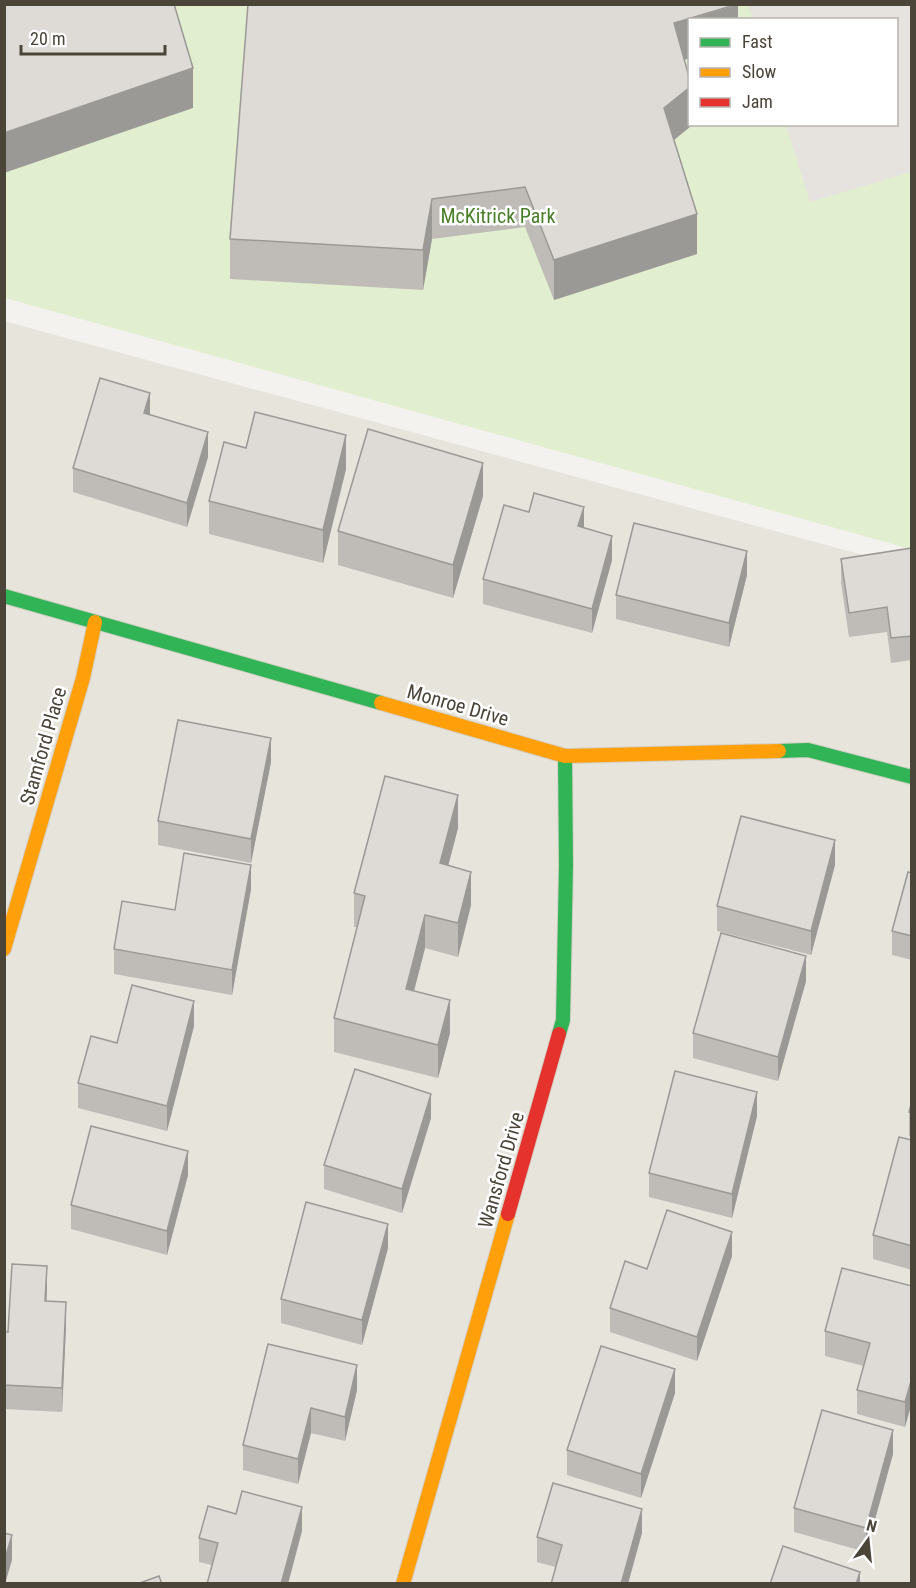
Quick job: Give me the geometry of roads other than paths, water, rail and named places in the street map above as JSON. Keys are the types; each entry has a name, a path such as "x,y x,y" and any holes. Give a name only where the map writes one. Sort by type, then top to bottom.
{"street":[{"name":"Monroe Drive","path":"4,596 565,756 808,750 912,777"},
{"name":"Stamford Place","path":"4,948 83,678 95,622"},
{"name":"Wansford Drive","path":"403,1584 563,1020 566,865 565,756"}],"park label":[{"name":"McKitrick Park","path":"498,216"}]}
